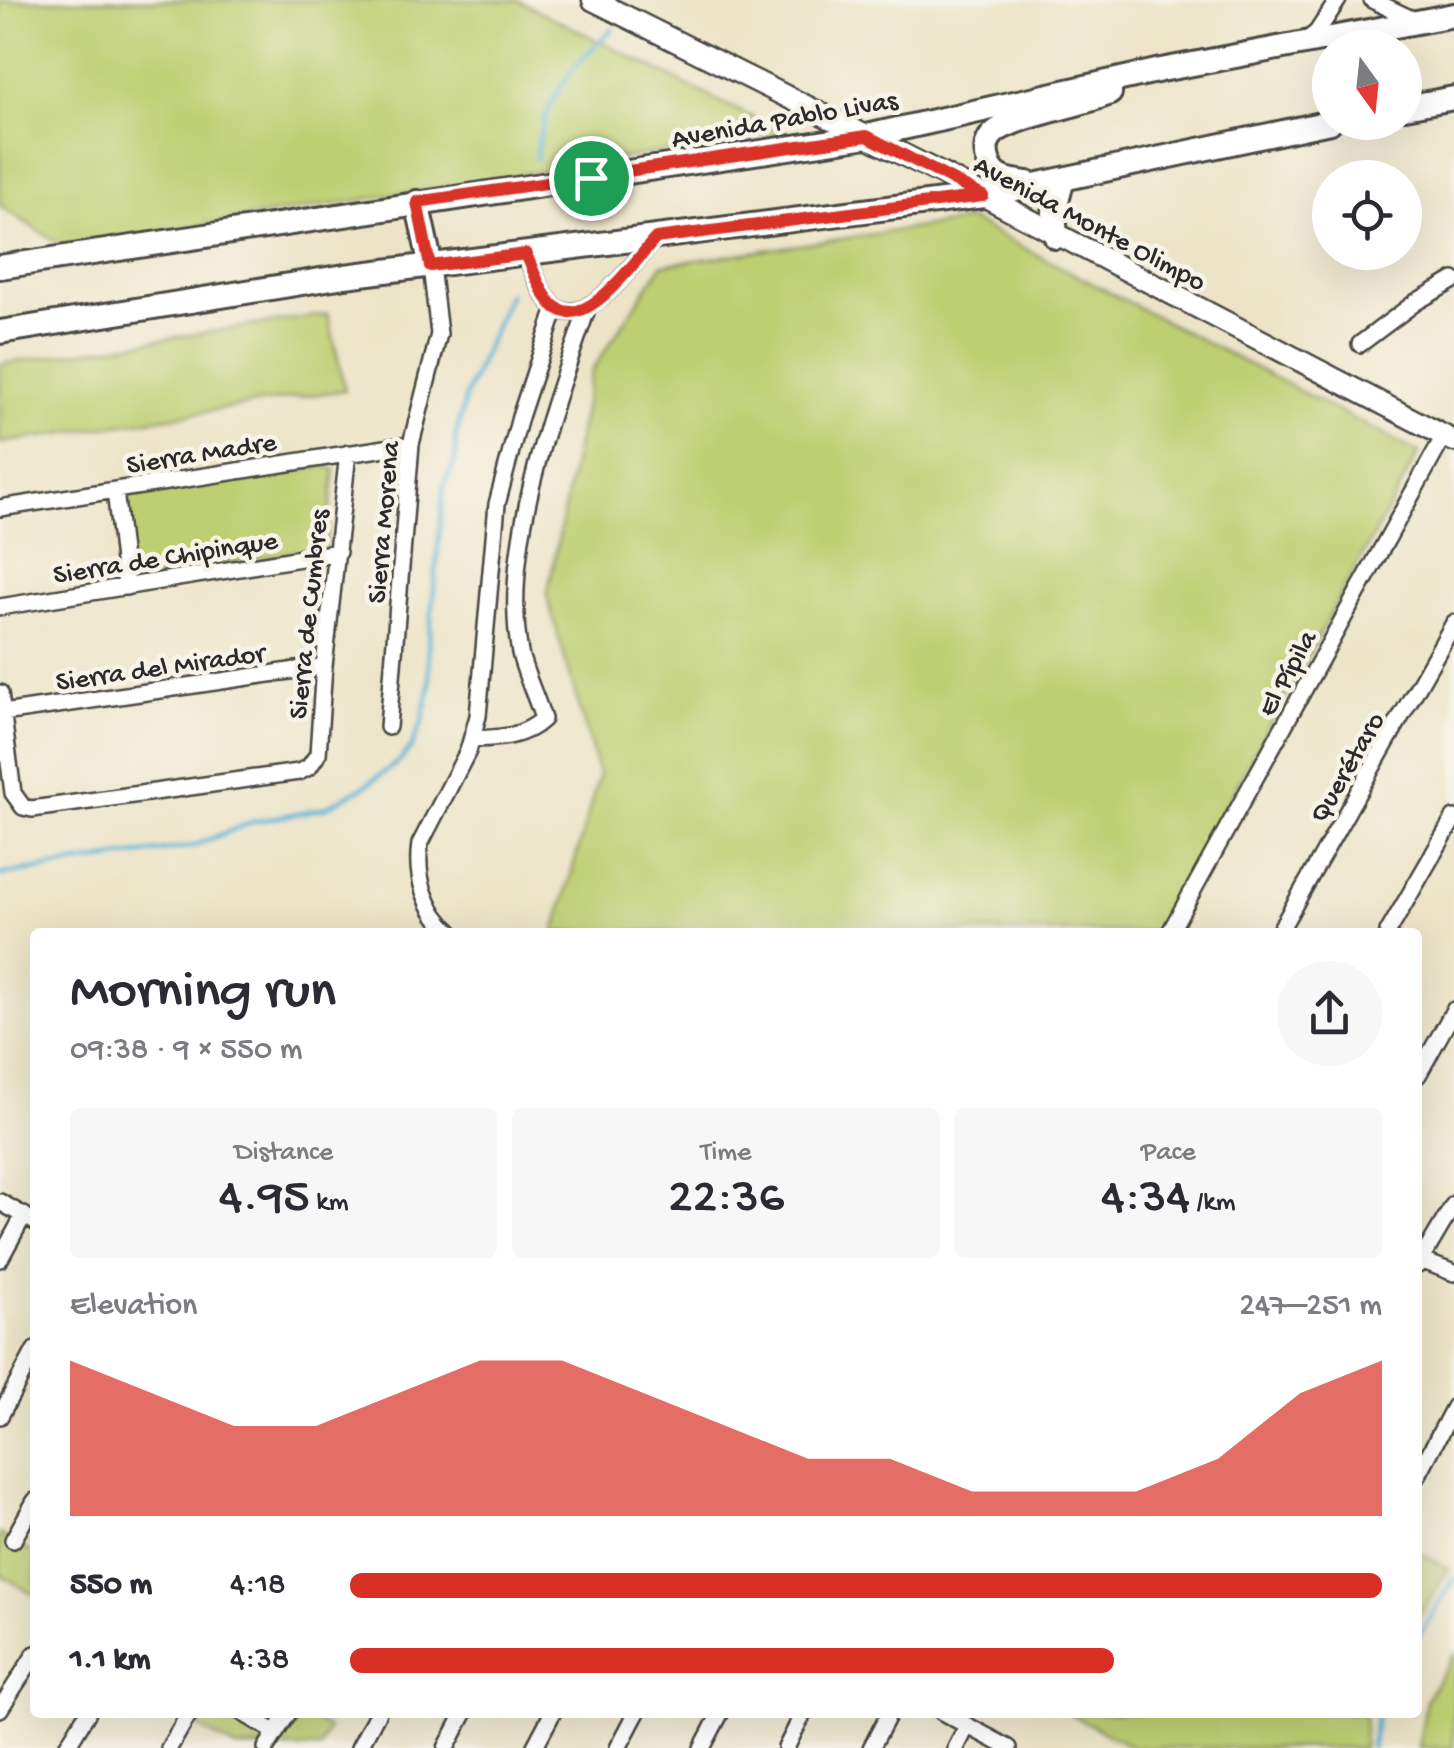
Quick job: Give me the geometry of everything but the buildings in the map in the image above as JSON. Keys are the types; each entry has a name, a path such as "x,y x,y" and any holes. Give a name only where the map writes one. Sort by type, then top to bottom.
{"main road":[{"name":"Avenida Pablo Livas","path":"0,267 867,136 1161,70 1454,15"},
{"path":"1036,184 1004,179 991,168 986,145 997,130 1084,104 1161,70"},
{"path":"1422,105 1454,98"},
{"path":"0,332 344,276 983,196 1312,126"},
{"path":"1056,237 1054,212 1063,179"},
{"path":"417,202 430,266"}],"street":[{"name":"Avenida Monte Olimpo","path":"593,0 630,9 1056,237 1449,438"},
{"path":"1301,46 1317,32 1338,0"},
{"path":"1372,0 1416,21"},
{"path":"526,254 549,302 561,311 580,311 598,302 656,238"},
{"name":"Sierra Morena","path":"388,727 411,444 439,334 430,266"},
{"path":"1360,344 1416,302 1454,280"},
{"path":"446,928 436,920 426,898 418,857 420,844 472,739 478,716 497,504 520,417 556,308"},
{"path":"472,739 508,737 533,729 543,719 520,654 517,590 522,544 546,427 588,308"},
{"name":"El Pípila","path":"1172,928 1449,438"},
{"name":"Sierra Madre","path":"0,508 411,444"},
{"name":"Sierra de Cumbres","path":"3,713 13,793 22,808 309,768 318,754 348,453"},
{"path":"115,490 126,587"},
{"name":"Sierra de Chipinque","path":"0,607 338,552"},
{"name":"Querétaro","path":"1280,928 1454,624"},
{"name":"Sierra del Mirador","path":"3,713 324,666"},
{"path":"0,693 3,713"},
{"path":"1390,928 1454,818"},
{"path":"1422,1068 1454,1010"},
{"path":"0,1202 30,1219 0,1259"},
{"path":"1422,1255 1454,1204"},
{"path":"1422,1262 1454,1273"},
{"path":"0,1416 30,1359"},
{"path":"1422,1467 1454,1406"},
{"path":"14,1540 30,1510"},
{"path":"0,1709 30,1662"},
{"path":"66,1748 84,1718"},
{"path":"169,1748 186,1718"},
{"path":"251,1718 275,1732"},
{"path":"266,1748 285,1718"},
{"path":"359,1748 375,1718"},
{"path":"446,1748 462,1718"},
{"path":"534,1748 550,1718"},
{"path":"618,1748 634,1718"},
{"path":"702,1748 718,1718"},
{"path":"786,1748 801,1718"},
{"path":"871,1748 887,1718"},
{"path":"953,1718 1010,1748"},
{"path":"956,1748 967,1726"}],"green space":[{"path":"0,0 517,0 783,133 64,247 0,206"},
{"path":"970,220 1419,453 1158,928 556,928 599,775 547,597 591,372 662,265"},
{"path":"328,314 345,390 0,443 0,364"},
{"path":"328,466 335,470 326,546 144,579 133,566 122,526 122,509 129,493"},
{"path":"0,1534 30,1551 30,1593 0,1574"},
{"path":"1422,1554 1449,1569 1422,1612"},
{"path":"1454,1654 1454,1748 1419,1748 1426,1699"},
{"path":"202,1718 311,1718 328,1728 320,1748 236,1748 197,1726"},
{"path":"1078,1718 1365,1718 1363,1748 1133,1748"}],"waterway":[{"path":"536,158 552,101 571,72 612,29"},
{"path":"0,875 193,846 252,822 324,808 400,761 422,723 430,687 428,650 444,486 456,458 455,439 466,395 509,294"},
{"path":"1422,1631 1454,1579"},
{"path":"1371,1748 1376,1718"}],"route":[{"path":"867,136 983,196 656,238 598,302 580,311 561,311 549,302 526,254 430,266 417,202 591,178 867,136"}]}
